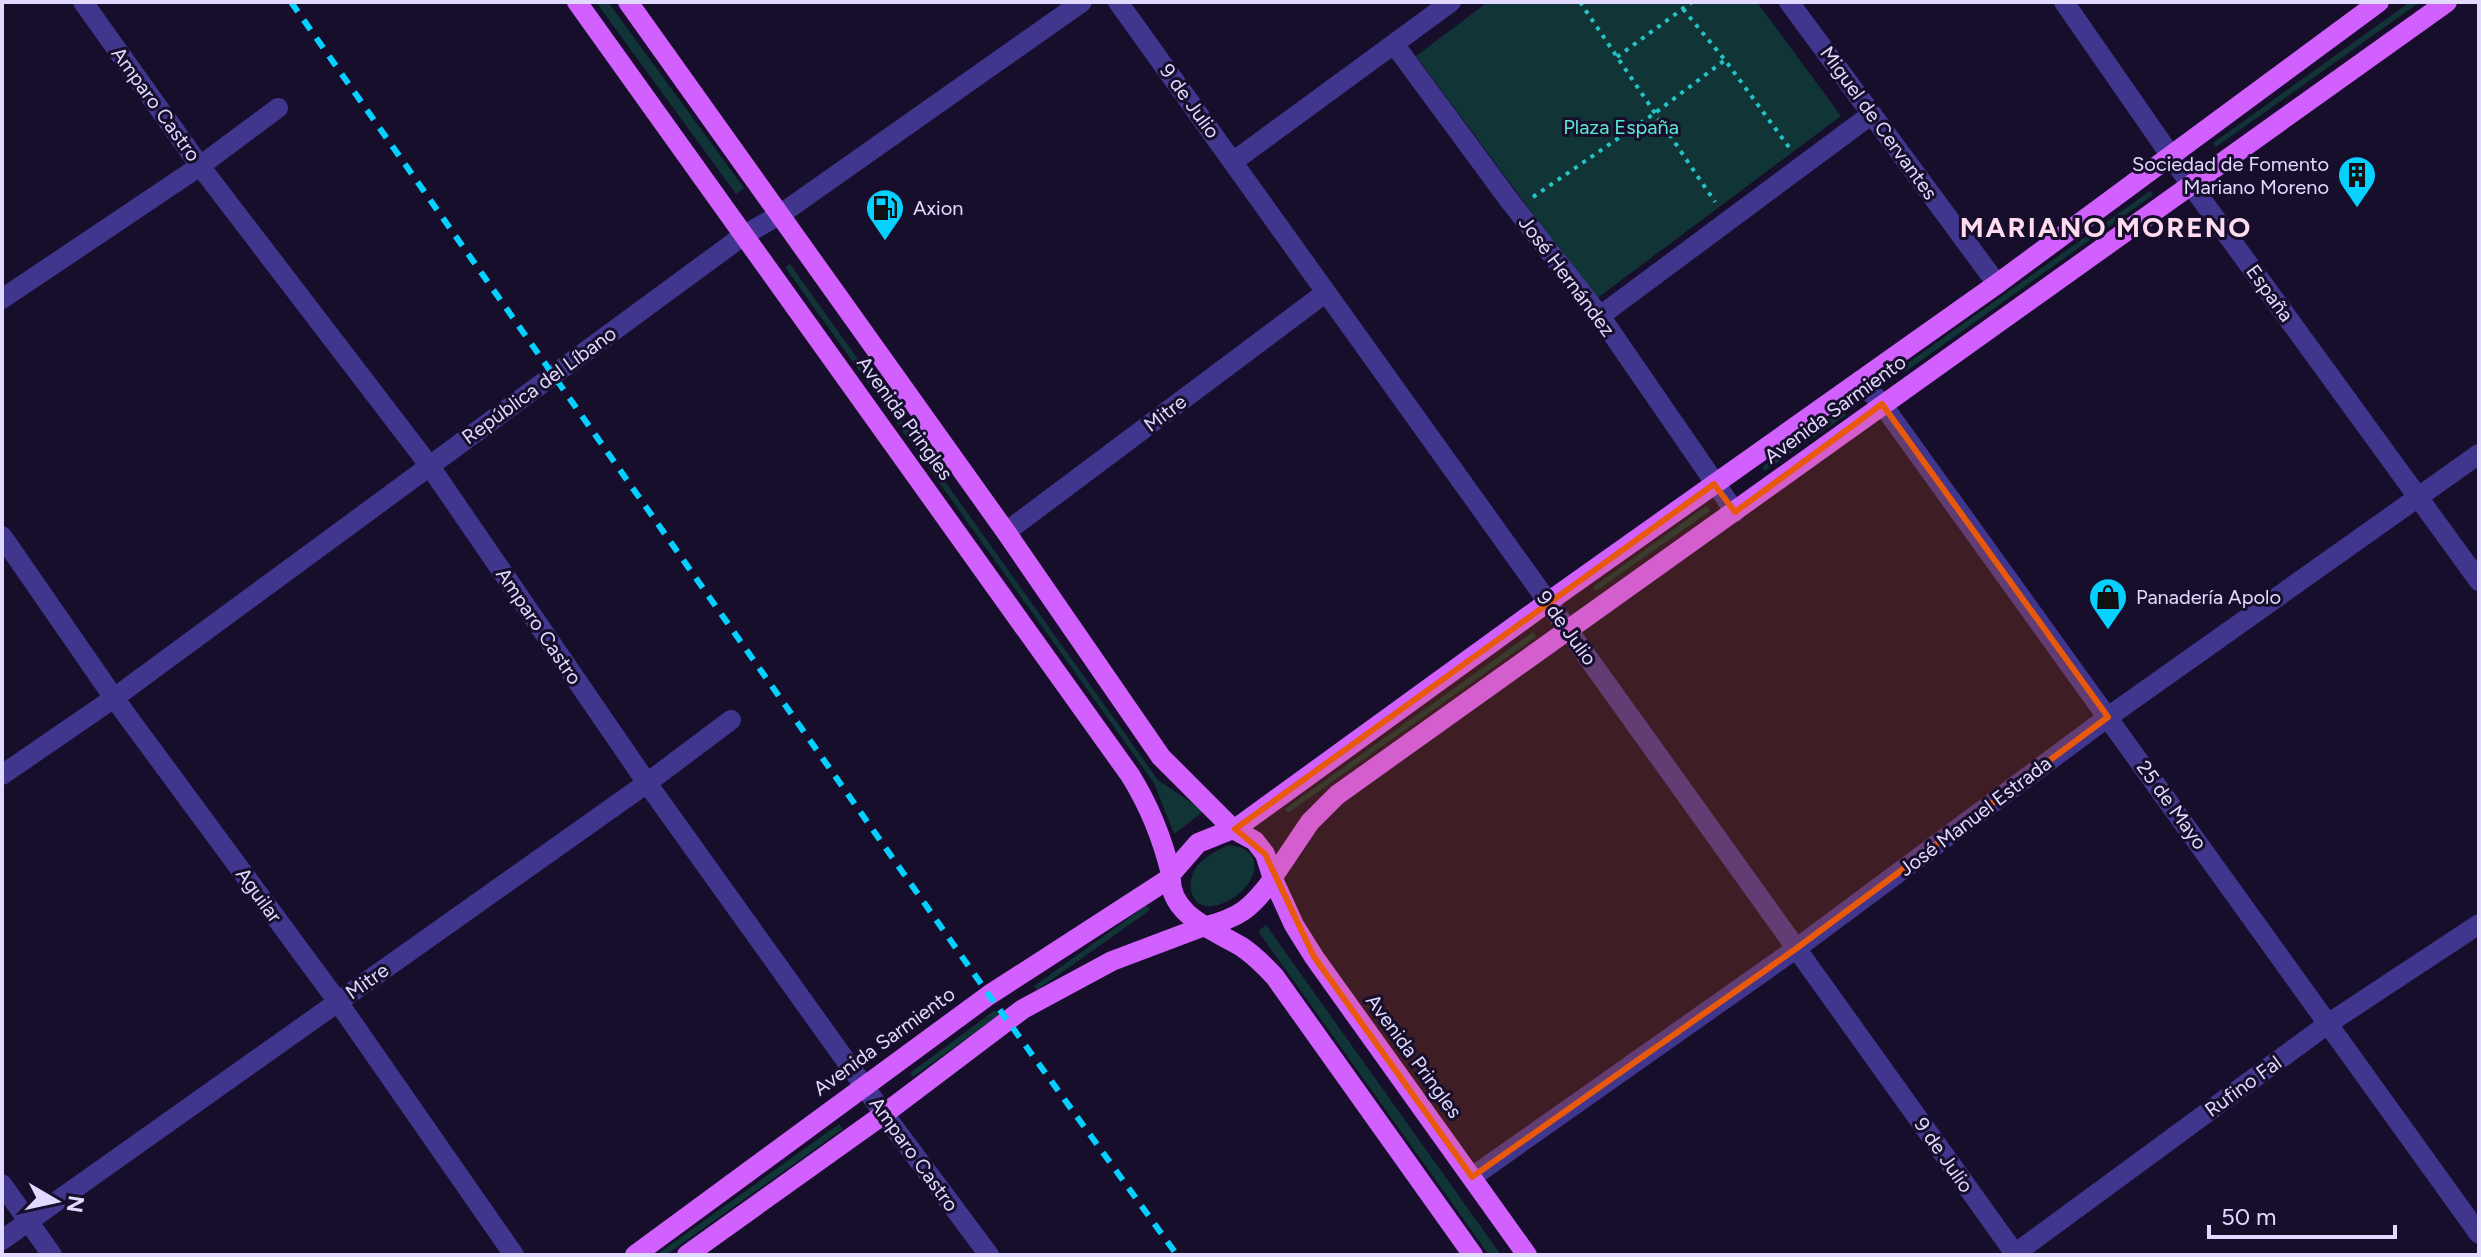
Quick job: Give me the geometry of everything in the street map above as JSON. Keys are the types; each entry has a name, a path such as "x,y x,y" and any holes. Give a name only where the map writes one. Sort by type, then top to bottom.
{"main road":[{"name":"Avenida Pringles","path":"577,2 1130,775 1150,808 1161,835 1170,876"},
{"name":"Avenida Pringles","path":"628,2 1006,532 1161,757 1234,829"},
{"name":"Avenida Sarmiento","path":"1234,829 1997,284 2379,2"},
{"name":"Avenida Sarmiento","path":"1273,878 1310,822 1337,795 2447,2"},
{"path":"687,1255 884,1114 1023,1009 1112,961 1203,927 1230,920 1248,910 1273,878 1265,854 1255,841 1234,829 1198,843 1170,876 1175,896 1188,914 1203,927 1241,947 1275,977 1473,1255"},
{"name":"Avenida Sarmiento","path":"635,1255 989,995 1170,876"},
{"name":"Avenida Pringles","path":"1273,878 1294,925 1314,957 1527,1255"}],"street":[{"name":"Amparo Castro","path":"83,2 200,166 429,465 647,783 989,1255"},
{"name":"República del Líbano","path":"2,775 114,698 744,235 781,214 1082,2"},
{"name":"9 de Julio","path":"1118,2 2014,1255"},
{"path":"1234,161 1451,2"},
{"name":"Miguel de Cervantes","path":"1789,2 1997,284"},
{"name":"España","path":"2064,2 2191,185 2479,581"},
{"name":"José Hernández","path":"1394,44 1509,200 1600,316 1735,512"},
{"path":"2,299 200,166 278,108"},
{"path":"1600,316 1872,114"},
{"name":"Mitre","path":"1006,532 1325,293"},
{"name":"25 de Mayo","path":"1860,381 1882,404 2479,1234"},
{"name":"José Manuel Estrada","path":"1472,1177 1797,948 2108,717 2479,454"},
{"name":"Aguilar","path":"2,536 114,698 338,1002 514,1255"},
{"name":"Mitre","path":"2,1240 647,783 731,720"},
{"name":"Rufino Fal","path":"2014,1255 2329,1023 2479,924"},
{"path":"2,1184 52,1255"}],"path":[{"path":"1580,2 1719,208"},
{"path":"1617,57 1692,2"},
{"path":"1683,9 1793,152"},
{"path":"1525,203 1725,60"}],"highlighted area":[{"path":"1882,404 2108,717 1797,948 1472,1177 1314,957 1265,854 1235,829 1714,484 1735,512"}],"green space":[{"path":"596,2 608,2 744,188 736,194"},
{"name":"Plaza España","path":"1488,2 1757,2 1841,116 1596,299 1416,56"},
{"path":"2410,2 2420,2 2216,147 2213,143"},
{"path":"2150,191 2153,195 1905,372 1902,367"},
{"path":"790,264 1158,780 1204,811 1174,834 1154,783 785,267"},
{"path":"1842,410 1846,415 1765,471 1762,467"},
{"path":"1706,506 1710,511 1596,591 1593,587"},
{"path":"1533,632 1536,637 1288,813 1285,809"},
{"path":"1229,845 1244,849 1252,856 1255,865 1252,876 1237,895 1225,902 1212,906 1200,904 1191,890 1194,871 1214,852"},
{"path":"1147,905 1150,910 1037,990 1034,986"},
{"path":"1266,925 1501,1255 1489,1255 1258,931"},
{"path":"995,1010 999,1015 913,1077 910,1073"},
{"path":"839,1124 843,1129 666,1255 656,1255"}],"railway":[{"path":"291,2 989,995 1177,1255"}],"place":[{"name":"Sociedad de Fomento Mariano Moreno","path":"2357,209"},
{"name":"Axion","path":"885,242"},
{"name":"Panadería Apolo","path":"2108,631"}],"district":[{"name":"MARIANO MORENO","path":"2106,227"}]}
